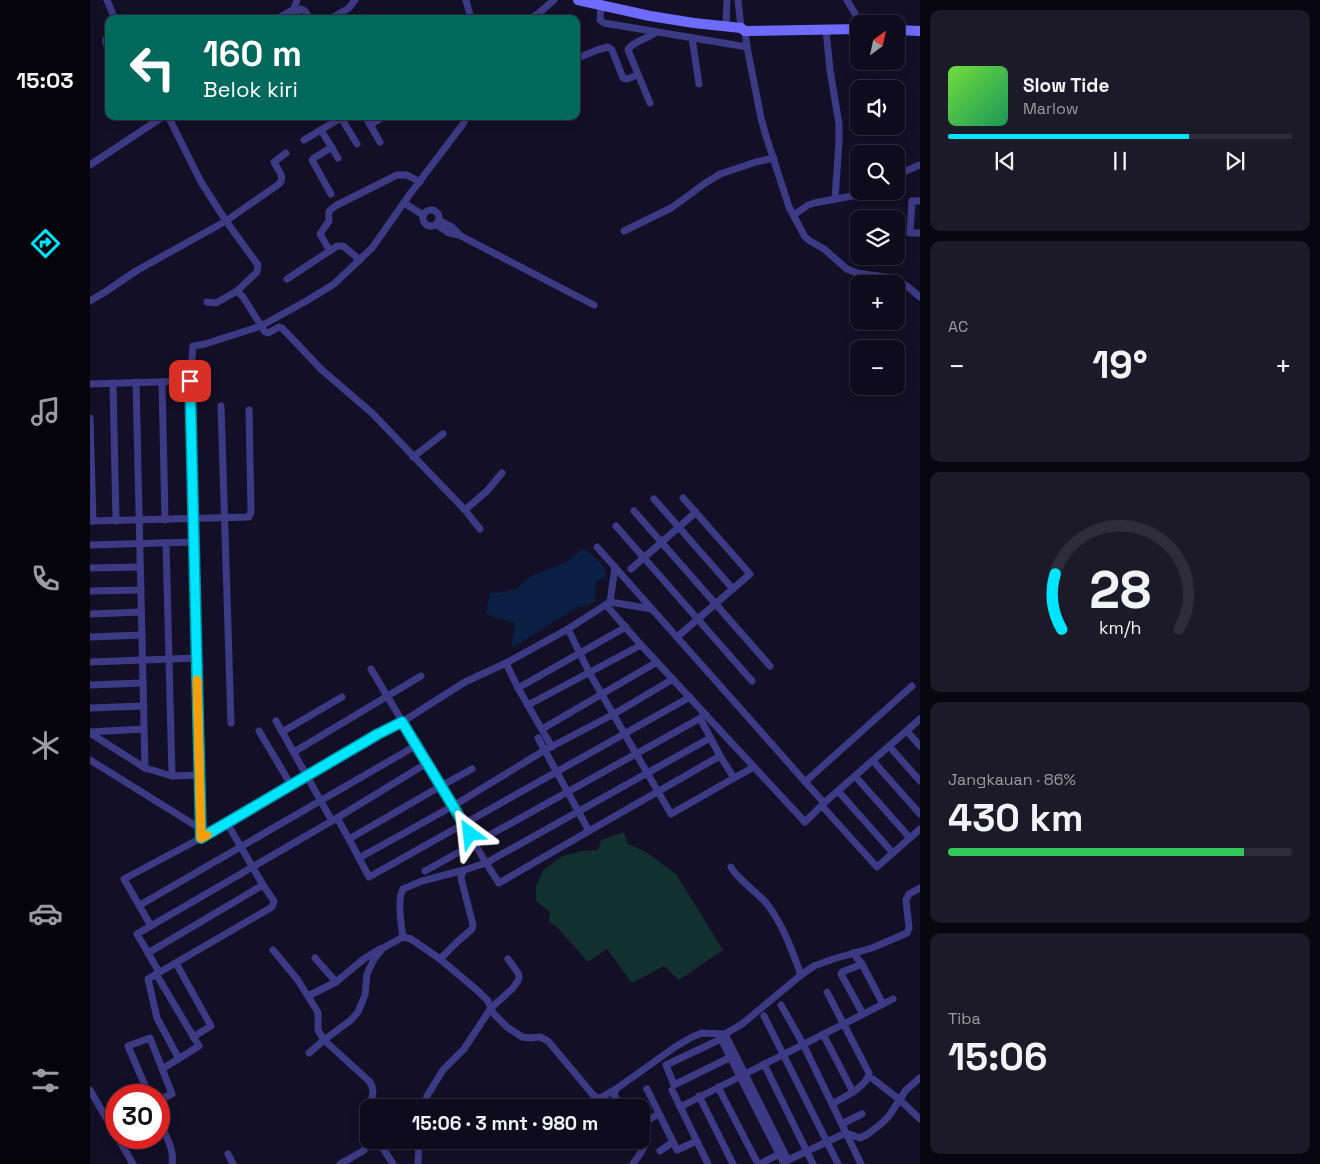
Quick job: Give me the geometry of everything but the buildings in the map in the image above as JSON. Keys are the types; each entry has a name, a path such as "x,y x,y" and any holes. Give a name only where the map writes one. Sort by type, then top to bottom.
{"street":[{"path":"107,0 113,15"},
{"path":"283,15 294,8 298,0"},
{"path":"337,15 349,8 356,0"},
{"path":"466,0 470,15"},
{"path":"536,15 554,0"},
{"path":"578,0 650,16 743,29 850,29"},
{"path":"726,26 727,0"},
{"path":"738,0 761,118 790,207 805,237 824,249 846,269 857,273 892,278 920,297"},
{"path":"847,0 856,15"},
{"path":"601,6 600,20 604,23 747,47"},
{"path":"291,15 301,9 308,15"},
{"path":"826,30 840,142 835,199"},
{"path":"905,30 920,31"},
{"path":"650,103 628,48 656,32"},
{"path":"692,38 699,84"},
{"path":"580,57 608,47 612,50 624,78 628,79 638,75"},
{"path":"90,165 158,120"},
{"path":"170,120 202,182 258,265 257,272 237,291 216,303 208,302"},
{"path":"304,140 337,120"},
{"path":"344,120 357,144"},
{"path":"367,120 380,142"},
{"path":"370,125 378,120"},
{"path":"201,838 190,381 193,346 206,344 261,326 334,284 380,238 465,120"},
{"path":"321,130 338,158"},
{"path":"331,194 312,160 332,147"},
{"path":"90,301 136,271 226,220 281,181 282,178 274,162 286,153"},
{"path":"624,231 671,208 720,174 774,158"},
{"path":"905,171 920,165"},
{"path":"330,252 320,234 329,221 329,211 337,205 397,175 407,175 420,182"},
{"path":"794,216 808,205 850,196"},
{"path":"920,201 912,201 910,233 920,233"},
{"path":"404,203 423,215"},
{"path":"438,222 428,226 422,219 423,215 426,211 435,211 438,215 438,222 449,232 459,235 594,305"},
{"path":"288,279 340,246 360,260"},
{"path":"237,291 265,332 268,333 279,327 282,328 322,370 372,413 480,528"},
{"path":"90,384 190,381"},
{"path":"136,382 145,768"},
{"path":"162,382 165,520"},
{"path":"112,383 116,521"},
{"path":"221,406 231,723"},
{"path":"90,418 92,521 245,518 250,516 248,410"},
{"path":"413,456 442,434"},
{"path":"465,510 487,491 502,473"},
{"path":"677,637 750,574 683,498"},
{"path":"654,499 733,589"},
{"path":"634,511 770,666"},
{"path":"631,569 696,512"},
{"path":"616,526 752,681"},
{"path":"90,545 194,542"},
{"path":"166,543 172,776"},
{"path":"597,547 805,782 877,867 920,829"},
{"path":"90,568 140,567"},
{"path":"615,568 608,603 626,628 690,697 703,717 754,767 804,822 920,719"},
{"path":"90,591 141,590"},
{"path":"151,926 124,879 201,838 378,734 402,722 465,682 506,663 608,603 652,609"},
{"path":"90,614 141,612"},
{"path":"568,628 590,674 671,814 754,767"},
{"path":"518,688 626,628"},
{"path":"90,637 142,635"},
{"path":"528,705 641,646"},
{"path":"90,662 197,658"},
{"path":"542,729 657,662"},
{"path":"506,663 542,729 557,771 589,831"},
{"path":"371,669 499,883 720,756"},
{"path":"294,752 421,676"},
{"path":"359,858 673,679"},
{"path":"90,685 143,683"},
{"path":"805,782 912,686"},
{"path":"282,732 342,697"},
{"path":"276,722 321,801 349,839 369,877 690,697"},
{"path":"90,708 144,706"},
{"path":"703,717 710,738 734,778"},
{"path":"425,871 703,717"},
{"path":"90,732 144,729"},
{"path":"259,731 291,785"},
{"path":"907,731 920,746"},
{"path":"90,732 145,768 172,776 200,776"},
{"path":"538,738 549,749"},
{"path":"403,937 400,894 403,889 486,863 710,738"},
{"path":"140,905 417,745"},
{"path":"890,746 920,781"},
{"path":"90,760 201,829"},
{"path":"873,761 920,814"},
{"path":"162,1069 199,1046 137,934 427,763"},
{"path":"349,839 472,769"},
{"path":"856,776 910,838"},
{"path":"838,791 893,853"},
{"path":"179,1059 157,1018 148,979 272,907 274,904 274,901 227,823"},
{"path":"731,867 768,906 780,924 790,944 801,975"},
{"path":"440,959 472,929 473,925 462,878 464,870"},
{"path":"148,953 263,885"},
{"path":"308,996 336,982 371,954 403,937 411,939 440,959 478,991 488,1001 497,1017 507,1026 522,1037 540,1037 548,1041 594,1096 600,1098 616,1090 675,1047 692,1037 702,1033 725,1034 742,1024 801,975 822,962 872,948 908,933 906,900 909,894 920,888"},
{"path":"309,1053 351,1020 358,1012 365,995 367,974 374,959 383,948"},
{"path":"273,950 297,979 318,1013 318,1030 324,1040 369,1081 374,1093 372,1099"},
{"path":"853,953 862,964 882,1004"},
{"path":"315,958 336,982"},
{"path":"426,1099 443,1070 464,1049 492,1008 512,989 519,978 518,973 508,959"},
{"path":"176,963 211,1026 193,1037"},
{"path":"862,964 841,974 863,1014"},
{"path":"827,992 869,1073 867,1079 853,1092 832,1104"},
{"path":"680,1106 893,999"},
{"path":"781,1005 803,1044 861,1164"},
{"path":"764,1016 838,1164"},
{"path":"725,1034 779,1154 785,1162"},
{"path":"823,1034 853,1092"},
{"path":"144,1084 128,1046 150,1038 168,1084"},
{"path":"731,1057 674,1084 666,1065 721,1039 742,1075 785,1162"},
{"path":"764,1064 813,1164"},
{"path":"846,1132 860,1138 876,1129 890,1116 906,1090 920,1078"},
{"path":"873,1079 900,1100 920,1119"},
{"path":"718,1086 759,1164 779,1154"},
{"path":"647,1089 677,1150 697,1141"},
{"path":"90,1090 105,1116"},
{"path":"616,1090 614,1095 616,1099"},
{"path":"672,1090 708,1164"},
{"path":"699,1096 734,1164"},
{"path":"650,1119 659,1114"},
{"path":"842,1124 862,1114"},
{"path":"785,1162 846,1132"},
{"path":"660,1151 673,1142"},
{"path":"170,1147 173,1159 172,1164"},
{"path":"124,1149 133,1164"},
{"path":"340,1164 365,1149"},
{"path":"383,1149 393,1164"},
{"path":"418,1164 419,1149"},
{"path":"633,1164 643,1149"},
{"path":"228,1154 233,1164"}],"green space":[{"path":"624,832 628,844 646,852 676,874 723,950 679,980 664,966 632,983 607,949 588,962 556,926 549,922 550,912 536,901 536,886 544,869 563,856 581,851 598,850 601,840"}],"water":[{"path":"583,548 598,560 605,572 605,577 596,582 595,601 587,606 577,607 511,649 515,623 486,613 490,593 516,589 530,577 566,562"}],"slow traffic":[{"path":"197,680 201,838 207,835"}],"route":[{"path":"190,381 201,838 378,734 402,722 470,834"}]}
